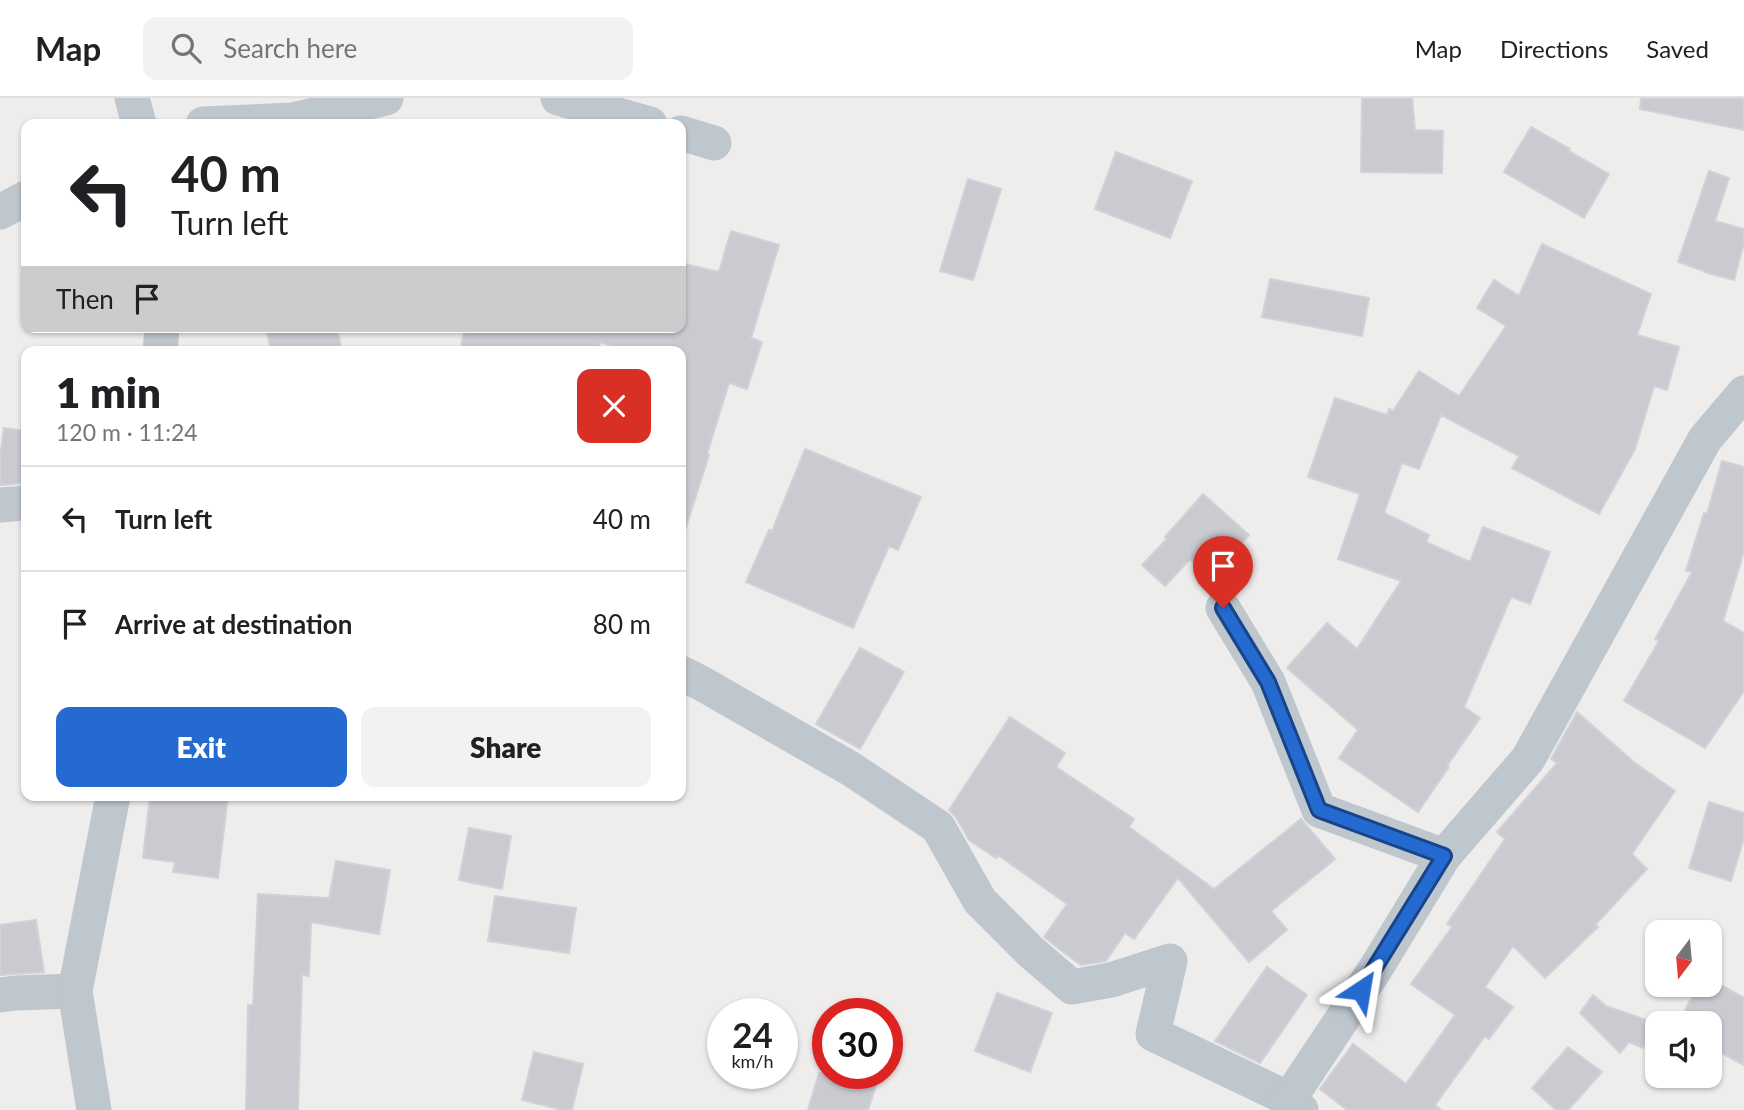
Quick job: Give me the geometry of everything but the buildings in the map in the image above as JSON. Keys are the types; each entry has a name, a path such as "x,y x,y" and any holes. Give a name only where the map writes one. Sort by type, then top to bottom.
{"street":[{"path":"132,98 138,119"},
{"path":"297,119 386,98"},
{"path":"558,98 632,119"},
{"path":"686,135 714,143"},
{"path":"0,212 21,201"},
{"path":"686,676 852,769 938,827 980,901 1031,952 1072,987 1111,980 1170,961 1153,1034 1295,1104 1444,856 1528,759 1705,439 1744,393"},
{"path":"0,505 21,503"},
{"path":"1223,608 1268,682 1319,810 1444,856"},
{"path":"94,1110 75,991 112,801"},
{"path":"0,995 75,991"}],"route":[{"path":"1223,608 1268,682 1319,810 1444,856 1361,990"}]}
